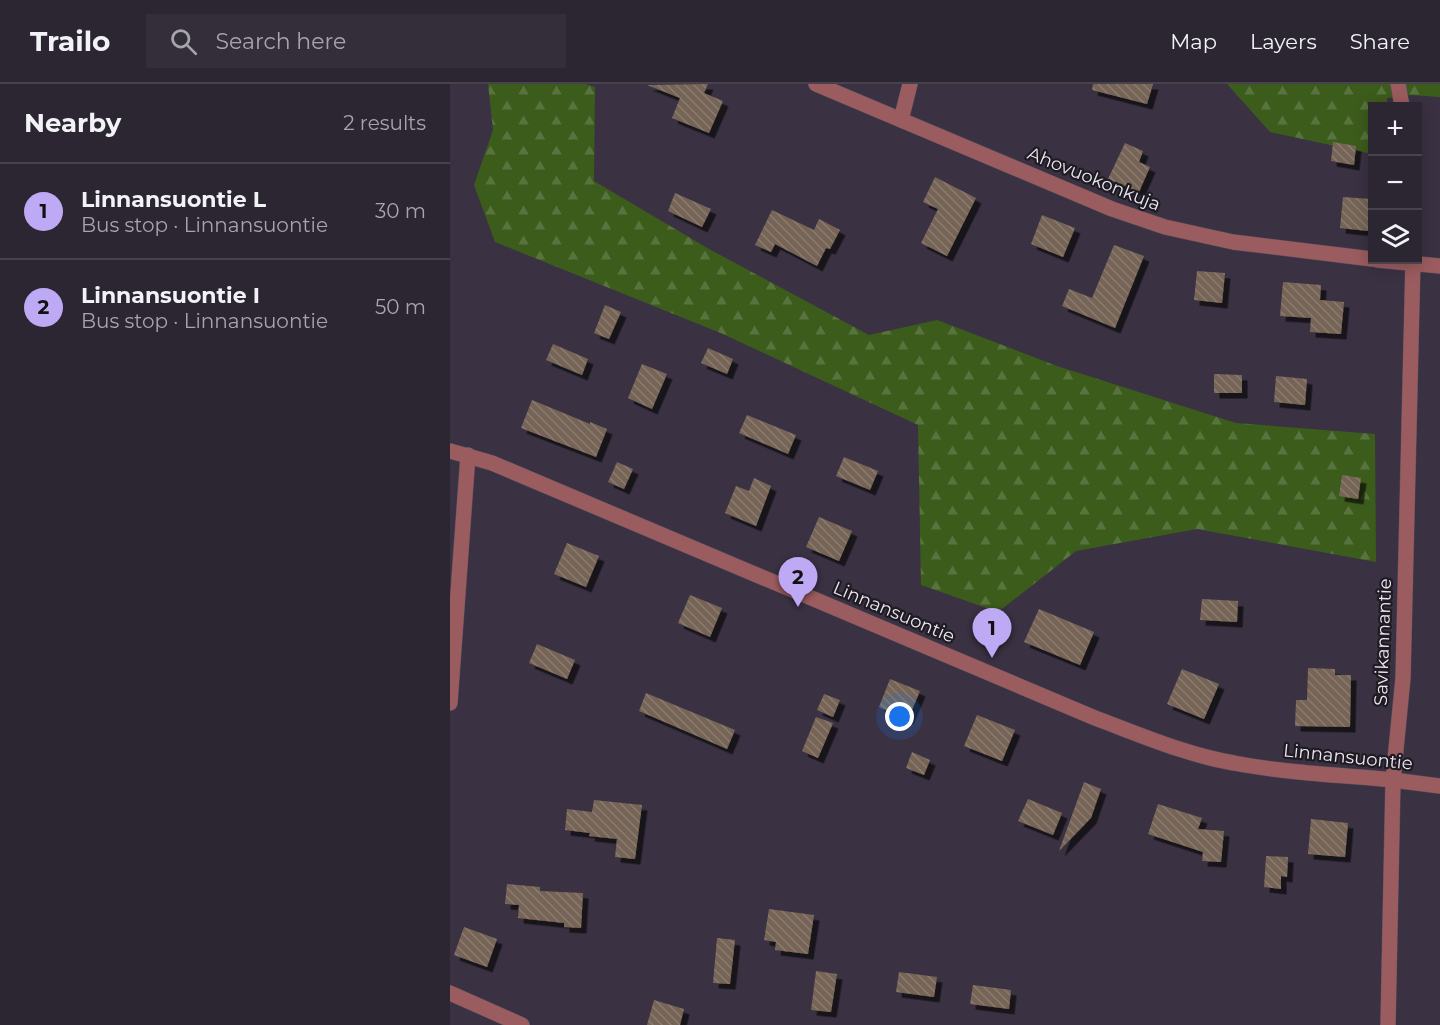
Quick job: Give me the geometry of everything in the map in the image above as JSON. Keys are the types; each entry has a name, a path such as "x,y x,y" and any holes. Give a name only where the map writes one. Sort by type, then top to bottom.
{"street":[{"name":"Ahovuokonkuja","path":"816,84 1112,209 1164,227 1233,242 1368,258"},
{"path":"901,120 910,84"},
{"path":"1398,84 1401,102"},
{"name":"Ahovuokonkuja","path":"1422,263 1440,266"},
{"name":"Savikannantie","path":"1388,1025 1393,780 1403,678 1413,264"},
{"name":"Linnansuontie","path":"450,451 492,463 1095,718 1180,750 1244,765 1440,786"},
{"path":"450,703 468,455"},
{"path":"450,993 522,1025"}],"green space":[{"path":"488,84 585,84 595,87 594,181 709,249 869,335 937,320 1057,366 1236,423 1375,434 1376,562 1197,529 1076,551 998,612 921,585 918,425 723,334 495,242 474,185 493,130"},
{"path":"1227,84 1440,84 1440,97 1411,95 1387,98 1387,102 1368,102 1368,153 1270,132"}],"building":[{"path":"708,84 704,93 723,101 709,133 672,118 680,98 647,85"},
{"path":"1093,84 1153,84 1147,104 1092,90"},
{"path":"1333,142 1356,146 1354,165 1331,161"},
{"path":"1125,143 1143,151 1139,162 1150,167 1139,192 1108,179"},
{"path":"935,177 976,198 947,256 921,243 938,209 923,202"},
{"path":"675,193 711,209 702,227 668,211"},
{"path":"1343,197 1368,199 1368,231 1340,228"},
{"path":"772,210 814,230 819,219 840,230 830,249 826,248 817,266 775,244 771,252 755,245"},
{"path":"1042,215 1075,228 1063,257 1031,244"},
{"path":"1114,245 1144,256 1115,328 1062,306 1069,289 1092,298"},
{"path":"1197,271 1225,273 1222,303 1194,300"},
{"path":"1283,282 1321,285 1320,300 1344,302 1341,334 1310,332 1311,318 1280,316"},
{"path":"605,305 621,312 609,339 594,333"},
{"path":"553,344 588,359 582,375 546,360"},
{"path":"708,348 733,359 727,374 701,363"},
{"path":"642,364 667,374 652,409 628,398"},
{"path":"1214,374 1242,375 1242,393 1214,393"},
{"path":"1276,376 1307,379 1305,405 1274,402"},
{"path":"532,400 607,429 596,457 521,428"},
{"path":"747,415 796,435 788,454 739,433"},
{"path":"844,457 878,471 870,490 836,476"},
{"path":"617,462 633,469 624,489 608,482"},
{"path":"1342,475 1361,478 1358,499 1339,496"},
{"path":"754,478 771,486 756,526 725,513 736,486 749,491"},
{"path":"819,517 852,531 839,561 806,547"},
{"path":"567,543 599,556 586,587 554,574"},
{"path":"690,595 722,608 710,637 678,623"},
{"path":"1202,599 1238,601 1237,622 1200,620"},
{"path":"1039,609 1094,632 1080,665 1024,642"},
{"path":"537,644 575,660 567,679 529,663"},
{"path":"1308,668 1335,669 1335,675 1351,675 1350,727 1295,726 1296,700 1307,700"},
{"path":"1182,669 1219,684 1204,719 1167,704"},
{"path":"890,679 920,691 908,719 879,707"},
{"path":"646,693 735,730 727,749 639,711"},
{"path":"824,694 840,700 833,717 817,710"},
{"path":"977,715 1015,730 1002,761 964,746"},
{"path":"816,717 833,723 818,758 802,751"},
{"path":"912,752 930,760 924,775 906,768"},
{"path":"1084,782 1101,789 1091,818 1059,851"},
{"path":"1028,799 1062,813 1053,835 1018,821"},
{"path":"594,800 642,805 635,859 615,857 617,839 589,836 590,833 565,830 567,809 592,812"},
{"path":"1158,804 1202,818 1198,829 1224,831 1221,862 1202,861 1203,852 1148,834"},
{"path":"1311,819 1348,823 1345,857 1308,854"},
{"path":"1266,856 1288,857 1287,877 1281,876 1281,889 1264,887"},
{"path":"507,884 540,887 540,891 583,893 581,928 564,927 564,923 518,918 519,905 505,904"},
{"path":"769,909 814,915 808,954 775,950 776,942 764,940"},
{"path":"464,927 497,939 487,967 454,955"},
{"path":"717,938 735,940 730,984 713,983"},
{"path":"816,971 837,974 831,1012 811,1010"},
{"path":"899,972 937,977 934,997 896,992"},
{"path":"973,985 1011,990 1009,1009 970,1004"},
{"path":"654,1000 684,1009 680,1025 647,1025"}],"place":[{"name":"Linnansuontie I","path":"798,607"},
{"name":"Linnansuontie L","path":"992,658"}]}
